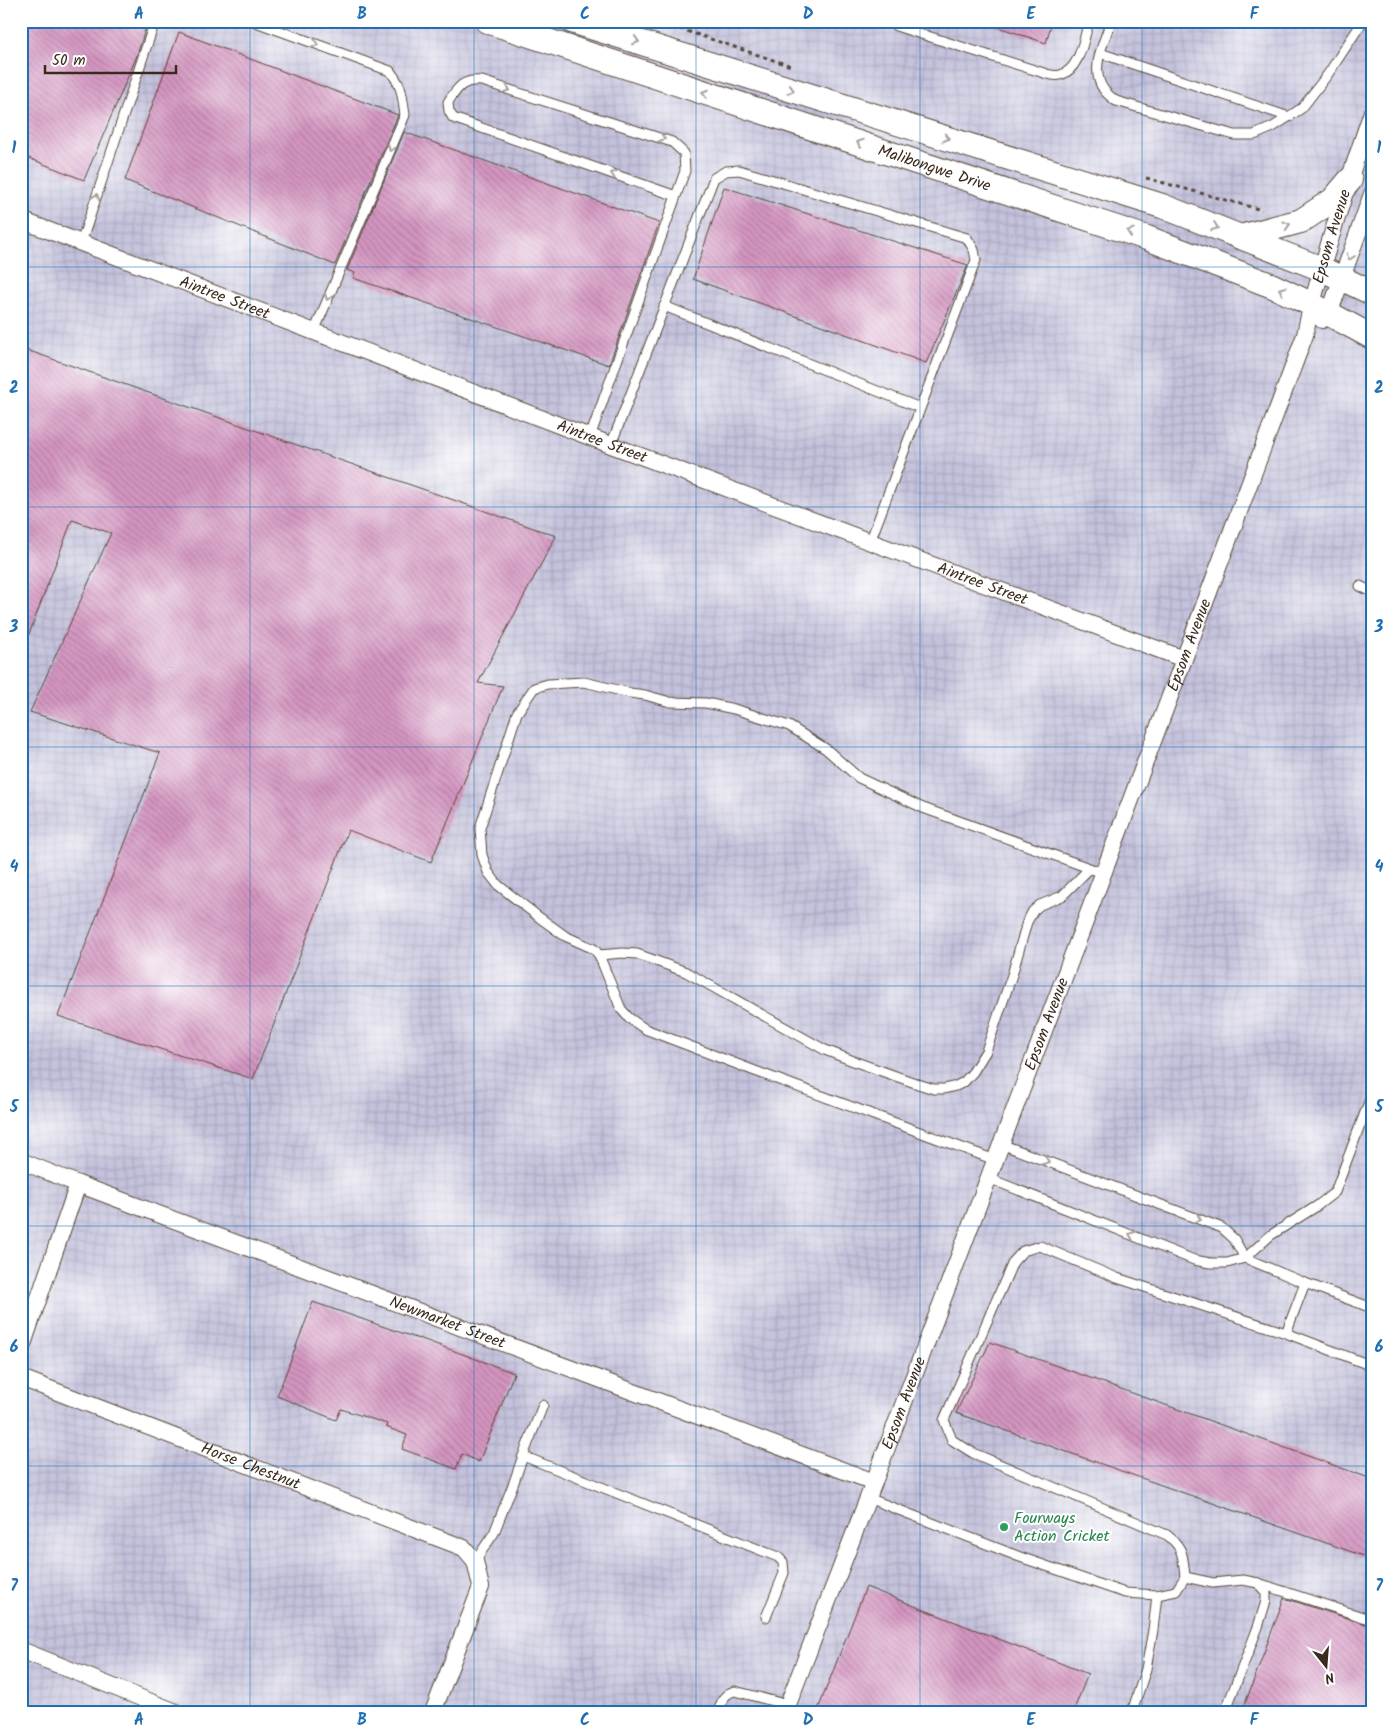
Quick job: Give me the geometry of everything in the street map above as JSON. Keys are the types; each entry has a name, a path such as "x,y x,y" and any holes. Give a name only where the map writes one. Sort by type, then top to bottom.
{"main road":[{"name":"Malibongwe Drive","path":"487,21 1147,238 1272,286 1372,337"},
{"name":"Malibongwe Drive","path":"572,21 1162,206 1332,274 1372,293"},
{"path":"1240,237 1302,220 1333,200 1350,180"}],"street":[{"name":"Epsom Avenue","path":"1320,309 1332,274 1337,214 1372,112"},
{"name":"Epsom Avenue","path":"786,1708 868,1498 1001,1144 1096,871 1184,659 1305,335 1320,309 1332,274 1372,194"},
{"name":"Aintree Street","path":"21,220 610,445 1184,659"},
{"name":"Newmarket Street","path":"21,1161 874,1482"},
{"path":"21,1350 78,1184"},
{"name":"Horse Chestnut","path":"21,1378 464,1548 476,1561"},
{"path":"433,1712 481,1587 476,1561"},
{"path":"21,1650 176,1712"}],"lane":[{"path":"81,243 155,21"},
{"path":"253,21 390,72 398,81 402,96 405,115 314,332"},
{"path":"896,26 1048,74 1060,75 1071,69 1080,54 1089,21"},
{"path":"1111,21 1100,52 1097,70 1103,90 1116,101 1234,135 1254,135 1273,127 1302,108 1364,21"},
{"path":"1100,52 1289,118"},
{"path":"590,437 685,171 686,159 684,153 672,142 482,81 473,80 460,85 448,102 453,118 676,196"},
{"path":"610,445 714,178 726,171 739,170 967,238 974,250 976,260 870,542"},
{"path":"664,306 920,408"},
{"path":"1360,586 1372,592"},
{"path":"995,1160 645,1029 628,1018 621,1009 599,955 594,949 566,936 540,918 498,885 488,872 482,855 480,828 517,713 534,688 548,684 584,682 670,702 706,703 734,709 788,726 826,749 859,778 923,808 1096,871"},
{"path":"599,955 637,954 686,972 825,1050 920,1085 934,1089 944,1089 964,1082 973,1072 986,1051 1012,975 1027,922 1033,911 1040,905 1062,896 1096,871"},
{"path":"988,1178 1194,1260 1210,1263 1227,1263 1246,1258 1271,1234 1317,1206 1335,1192 1372,1094"},
{"path":"1001,1144 1222,1228 1234,1239 1246,1258 1372,1308"},
{"path":"868,1498 1020,1557 1125,1593 1157,1596 1176,1591 1185,1577 1182,1552 1177,1542 1167,1535 973,1453 952,1440 944,1420 1013,1262 1023,1251 1040,1246 1117,1278 1286,1333 1372,1366"},
{"path":"1286,1333 1305,1283"},
{"path":"476,1561 494,1533 543,1404"},
{"path":"523,1456 778,1557 782,1562 784,1573 766,1617"},
{"path":"1185,1577 1213,1583 1243,1580 1258,1583 1372,1620"},
{"path":"1225,1712 1258,1627 1266,1601 1266,1593 1258,1583"},
{"path":"1132,1712 1146,1669 1157,1596"},
{"path":"718,1712 723,1697 727,1693 735,1691 786,1708"}],"shaded area":[{"path":"21,21 1372,21 1372,1712 21,1712"}],"building":[{"path":"21,21 133,21 146,27 136,58 84,180 21,155"},
{"path":"989,21 1052,21 1046,43 989,24"},
{"path":"179,32 398,115 335,265 125,180"},
{"path":"404,132 659,223 609,365 353,278 355,273 347,270"},
{"path":"724,187 968,265 926,363 693,279"},
{"path":"21,348 556,536 478,683 503,686 431,862 348,830 253,1079 58,1016 160,753 30,712 111,533 72,520 23,650 21,650"},
{"path":"313,1302 514,1373 479,1462 462,1454 456,1469 402,1449 407,1435 386,1427 387,1424 341,1409 336,1420 277,1396"},
{"path":"990,1342 1372,1479 1372,1559 956,1413"},
{"path":"866,1587 1088,1674 1073,1712 817,1712"},
{"path":"1284,1598 1372,1626 1372,1712 1242,1712"}],"place":[{"name":"Fourways Action Cricket","path":"1004,1527"}]}
